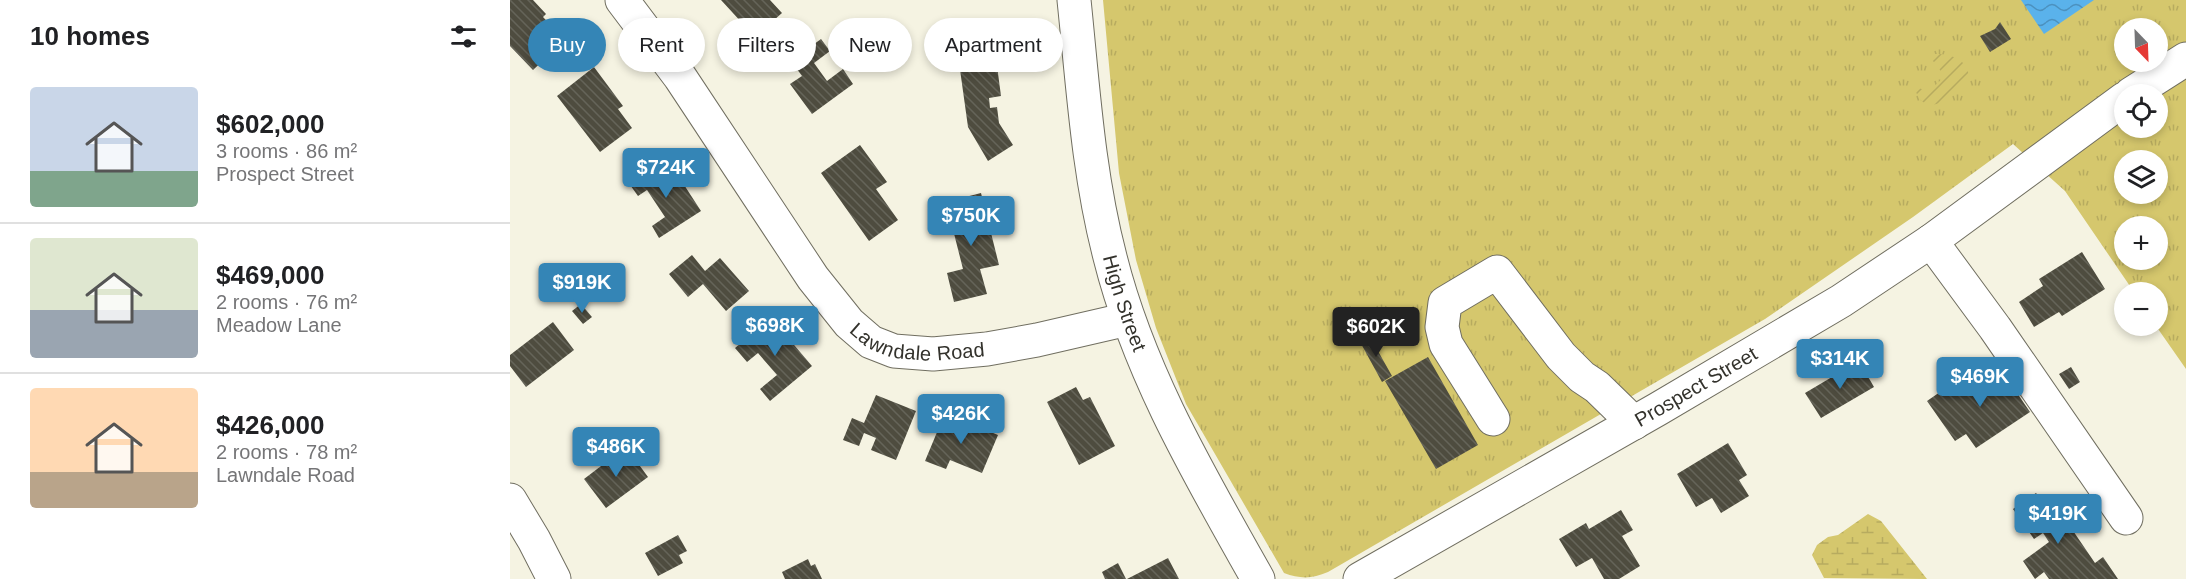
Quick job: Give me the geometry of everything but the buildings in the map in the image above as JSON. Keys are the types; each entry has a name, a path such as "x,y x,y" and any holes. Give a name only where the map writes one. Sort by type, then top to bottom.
{"street":[{"name":"Lawndale Road","path":"622,0 680,77 813,278 849,323 871,342 894,351 933,354 1020,343 1128,319"},
{"name":"High Street","path":"1074,0 1099,208 1109,256 1128,319 1175,429 1258,579"},
{"path":"2147,84 2186,59"},
{"name":"Prospect Street","path":"1360,579 1634,423 1841,301 1931,240 2114,106"},
{"path":"1931,240 1995,328 2126,519"},
{"path":"1493,419 1446,344 1442,327 1446,303 1497,272 1561,356 1582,377 1598,387 1634,423"},
{"path":"510,501 554,579"}],"green space":[{"path":"1103,0 2186,0 2186,369 2163,336 2168,336 2168,282 2127,282 2119,270 2168,270 2168,216 2114,216 2114,263 2065,191 2013,144 1913,217 1765,319 1328,572 1311,577 1295,576 1284,573 1186,404 1156,328 1136,260 1119,173"},
{"path":"1929,55 1952,56 1958,59 1966,67 1969,81 1949,98 1933,105 1926,104 1920,99 1915,89 1916,86 1929,91 1943,78 1943,74"},
{"path":"1868,514 1881,521 1927,579 1824,578 1812,555 1817,545 1828,537 1838,535"}],"water":[{"path":"2021,0 2094,0 2044,34"}]}
